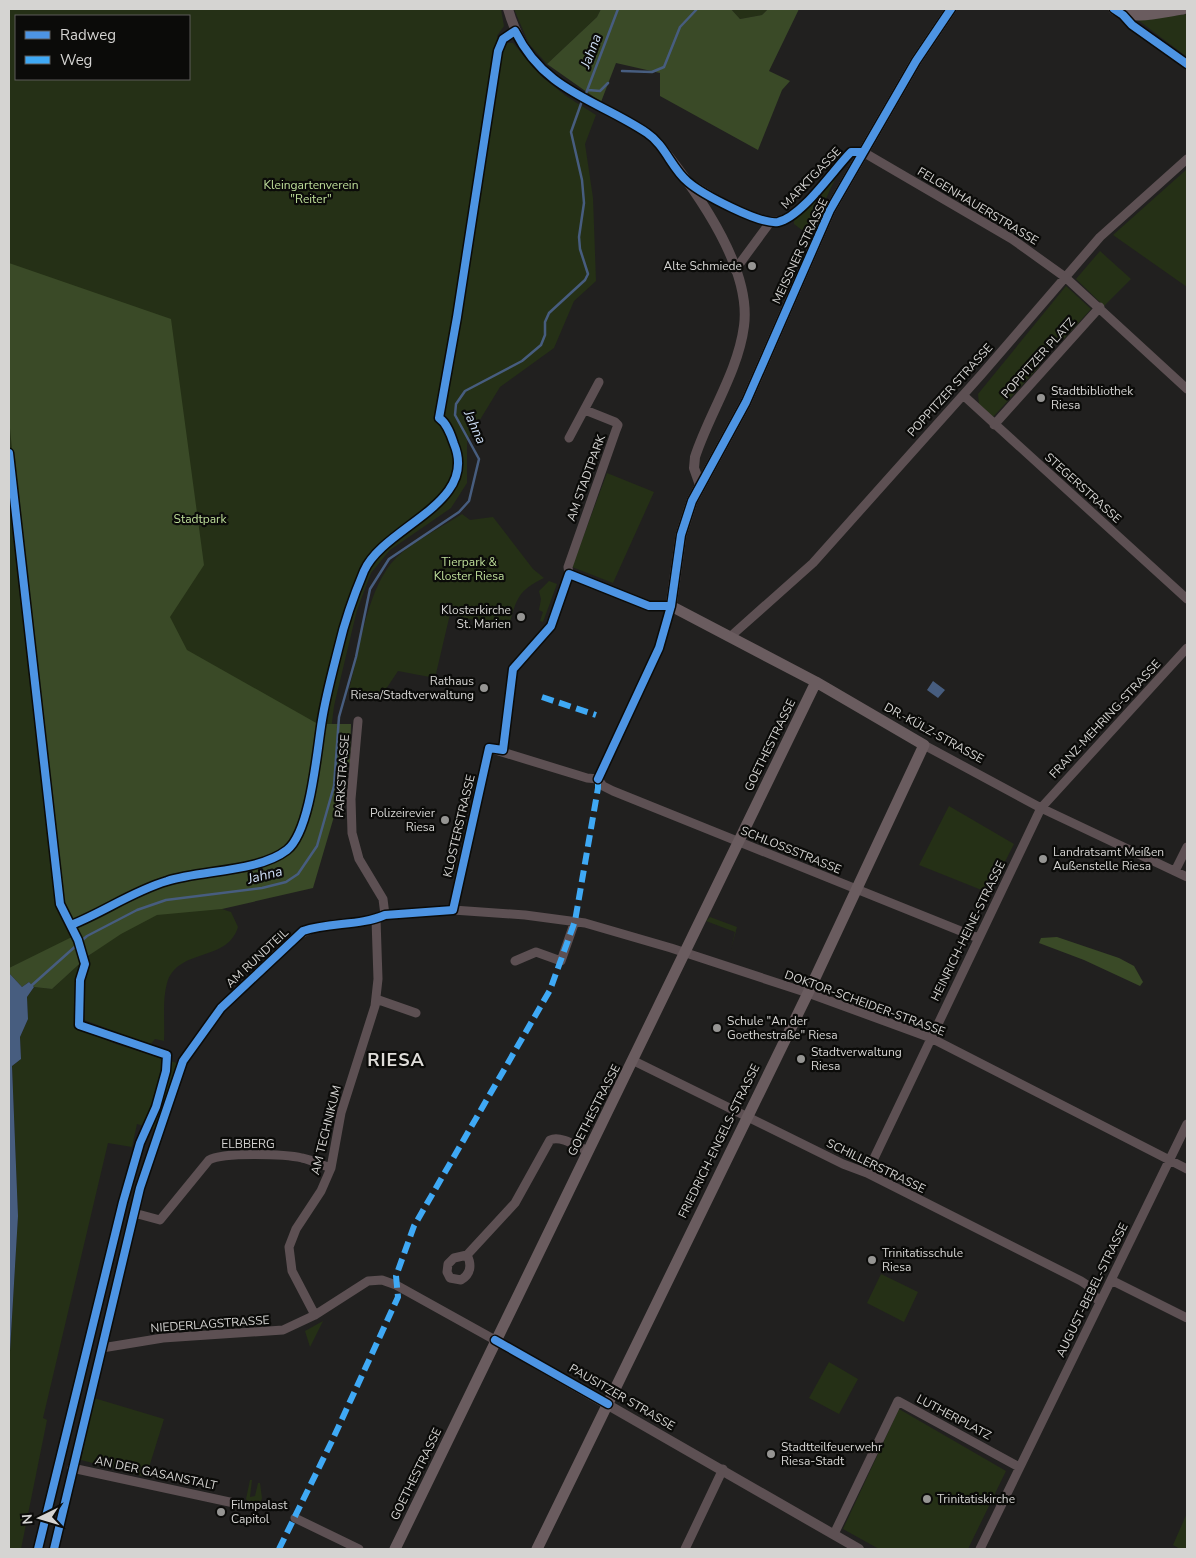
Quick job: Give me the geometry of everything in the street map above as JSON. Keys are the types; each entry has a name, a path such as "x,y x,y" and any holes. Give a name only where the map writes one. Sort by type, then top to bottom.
{"main road":[{"name":"MEISSNER STRASSE","path":"670,606 681,535 700,485 734,426 830,210 916,61 951,9"},
{"path":"1119,12 1183,9"},
{"name":"DR.-KÜLZ-STRASSE","path":"670,606 731,636 816,682 924,744"},
{"name":"GOETHESTRASSE","path":"396,1549 495,1340 634,1061 816,682"},
{"name":"FRIEDRICH-ENGELS-STRASSE","path":"537,1549 808,993 924,744"}],"street":[{"path":"508,9 515,30 526,49 545,73 566,89 654,138 688,182 724,238 744,304 744,330 735,360 695,457 694,468 700,485"},
{"path":"1119,12 1132,25 1187,64"},
{"name":"MARKTGASSE","path":"773,222 787,219 798,210 851,152 863,152"},
{"name":"FELGENHAUERSTRASSE","path":"863,152 1012,239 1065,277 1100,307 1187,389"},
{"name":"POPPITZER STRASSE","path":"731,636 813,563 963,395 1100,237 1187,160"},
{"path":"688,182 740,211 773,222 735,270"},
{"name":"POPPITZER PLATZ","path":"994,425 1100,307"},
{"path":"569,438 599,382"},
{"name":"STEGERSTRASSE","path":"963,395 1187,599"},
{"name":"AM STADTPARK","path":"569,574 568,567 618,425 585,410"},
{"path":"569,574 649,606 670,606 658,648 598,779 587,778 503,750 513,669 551,626 569,574"},
{"name":"FRANZ-MEHRING-STRASSE","path":"1041,808 1187,648"},
{"name":"PARKSTRASSE","path":"358,721 351,800 352,833 359,859 383,899 385,915"},
{"name":"DR.-KÜLZ-STRASSE","path":"924,744 1041,808 1187,877"},
{"name":"KLOSTERSTRASSE","path":"453,910 461,865 490,748 503,750"},
{"name":"SCHLOSSSTRASSE","path":"598,779 603,786 613,792 978,938"},
{"name":"HEINRICH-HEINE-STRASSE","path":"866,1173 1041,808"},
{"path":"1175,871 1187,847"},
{"path":"416,1013 376,999 376,919 385,915 453,910 575,921 561,961 536,952 515,961"},
{"name":"AM RUNDTEIL","path":"54,1549 143,1178 183,1061 221,1008 303,931 320,925 376,919"},
{"name":"DOKTOR-SCHEIDER-STRASSE","path":"575,921 630,936 808,993 931,1038 1187,1169"},
{"name":"AM TECHNIKUM","path":"315,1315 292,1271 290,1247 296,1229 321,1191 331,1168 341,1113 376,999"},
{"name":"SCHILLERSTRASSE","path":"634,1061 843,1164 866,1173 1081,1281 1087,1285 1099,1302"},
{"name":"AUGUST-BEBEL-STRASSE","path":"1019,1467 1187,1124"},
{"path":"467,1255 479,1239 515,1203 550,1140 555,1138 588,1151"},
{"name":"ELBBERG","path":"134,1214 160,1220 209,1160 215,1157 252,1155 300,1157 331,1168"},
{"name":"NIEDERLAGSTRASSE","path":"102,1348 181,1336 274,1332 315,1315 368,1282 382,1280 396,1285"},
{"path":"1111,1280 1187,1318"},
{"name":"PAUSITZER STRASSE","path":"396,1285 723,1469 834,1534"},
{"name":"LUTHERPLATZ","path":"834,1534 898,1402 1019,1467"},
{"path":"980,1549 1019,1467"},
{"name":"AN DER GASANSTALT","path":"72,1468 234,1503"},
{"path":"685,1549 723,1469"},
{"path":"295,1518 359,1549"},
{"path":"834,1534 859,1549"}],"green space":[{"path":"9,9 501,9 504,26 497,36 502,51 507,43 513,43 541,76 566,96 596,115 585,144 593,198 596,281 574,301 554,348 500,387 467,441 467,483 451,508 390,550 371,573 357,610 334,706 320,823 9,968"},
{"path":"514,9 601,9 597,17 547,64 529,44"},
{"path":"601,9 731,9 740,19 762,15 768,9 799,9 769,71 790,81 782,90 758,150 660,96 660,73 616,63 601,102 547,64 597,17"},
{"path":"731,9 768,9 762,15 740,19"},
{"path":"1187,14 1187,57 1138,20"},
{"path":"1187,169 1187,287 1113,235"},
{"path":"839,172 810,236 794,224 794,221"},
{"path":"1100,251 1131,279 1104,306 1076,279"},
{"path":"9,263 171,319 204,565 170,617 187,650 318,724 351,724 350,762 313,888 222,909 157,915 121,934 88,956 52,989 34,987 29,982 22,987 9,973 9,968 78,934 63,901 26,596 9,418"},
{"path":"1066,286 1091,309 1063,340 1058,337 1034,363 1039,367 993,417 979,404 978,394"},
{"path":"607,473 654,492 613,583 572,567"},
{"name":"Tierpark & Kloster Riesa","path":"462,514 470,520 493,517 533,569 544,578 535,582 519,597 509,626 498,626 450,614 435,678 398,671 380,698 349,690 366,619 378,584 387,569 397,557 411,546"},
{"path":"549,581 557,584 543,622 540,621 543,612 539,610 541,599 539,591"},
{"path":"949,806 1014,844 989,893 919,865"},
{"path":"222,909 231,912 238,927 232,938 224,946 181,964 173,972 167,983 165,997 164,1041 155,1039 150,1045 82,1019 83,1030 116,1044 177,1063 154,1129 137,1124 132,1147 108,1143 43,1418 47,1420 21,1549 9,1549 9,1368 18,1216 12,1066 21,1059 20,1037 28,1019 27,997 34,987 52,989 113,937 141,921 170,912"},
{"path":"710,917 737,927 731,949 735,932 706,921"},
{"path":"1057,937 1119,958 1134,966 1143,982 1140,986 1084,960 1039,943 1041,938"},
{"path":"881,1274 918,1292 904,1322 867,1303"},
{"path":"323,1321 310,1347 305,1331"},
{"path":"829,1362 858,1379 839,1414 809,1398"},
{"path":"94,1398 164,1419 146,1477 81,1460"},
{"path":"899,1409 1006,1471 968,1549 879,1549 843,1529"},
{"path":"250,1480 252,1480 250,1497 255,1496 258,1483 260,1483 262,1498 259,1507 254,1511 246,1499"},
{"path":"1187,1513 1187,1549 1180,1549 1173,1545"}],"water":[{"path":"933,681 945,690 938,698 927,690"},
{"path":"9,973 22,987 29,982 34,987 27,997 28,1019 20,1037 21,1059 12,1066 18,1216 9,1368"}],"waterway":[{"name":"Jahna","path":"585,96 618,9"},
{"path":"622,71 652,72 664,67 680,27 697,9"},
{"path":"588,90 600,91 608,83"},
{"name":"Jahna","path":"31,986 87,936 137,910 166,900 262,888 286,882 298,874 317,846 334,786 339,717 356,657 370,589 389,559 459,512 469,501 479,459 455,415 456,404 465,391 522,361 541,345 545,335 545,322 549,313 585,280 588,274 580,249 579,237 584,203 582,180 571,132 582,101"}],"marked path":[{"path":"542,697 596,715"},
{"path":"279,1549 331,1443 398,1297 396,1276 414,1226 550,990 575,921 598,779"}],"cycle path":[{"path":"598,779 659,648 671,606 681,535 692,501 746,402 830,210 916,61 951,9"},
{"path":"1114,9 1132,25 1187,64"},
{"path":"71,925 154,885 181,877 261,863 287,850 302,826 312,789 324,711 341,636 364,571 375,555 390,541 442,499 453,483 458,465 450,433 439,418 457,317 498,51 503,39 515,31 527,52 541,68 557,81 573,92 647,133 659,144 682,177 695,187 718,201 758,219 778,222 787,218 817,192 851,152 863,152"},
{"path":"9,453 60,904 78,940 85,964 80,980 79,1025 167,1055 166,1071 156,1107 140,1143 123,1202 38,1549"},
{"path":"54,1549 140,1188 183,1061 221,1008 303,931 324,926 365,921 385,915 453,910 489,748 503,750 513,669 551,626 569,574 649,606 671,606"},
{"path":"495,1340 608,1404"}],"place":[{"name":"Alte Schmiede","path":"752,266"},
{"name":"Stadtbibliothek Riesa","path":"1041,398"},
{"name":"Klosterkirche St. Marien","path":"521,617"},
{"name":"Rathaus Riesa/Stadtverwaltung","path":"484,688"},
{"name":"Polizeirevier Riesa","path":"445,820"},
{"name":"Landratsamt Meißen Außenstelle Riesa","path":"1043,859"},
{"name":"Schule \"An der Goethestraße\" Riesa","path":"717,1028"},
{"name":"Stadtverwaltung Riesa","path":"801,1059"},
{"name":"Trinitatisschule Riesa","path":"872,1260"},
{"name":"Stadtteilfeuerwehr Riesa-Stadt","path":"771,1454"},
{"name":"Trinitatiskirche","path":"927,1499"},
{"name":"Filmpalast Capitol","path":"221,1512"}],"district":[{"name":"RIESA","path":"396,1060"}],"park label":[{"name":"Kleingartenverein \"Reiter\"","path":"311,192"},
{"name":"Stadtpark","path":"200,519"}]}
